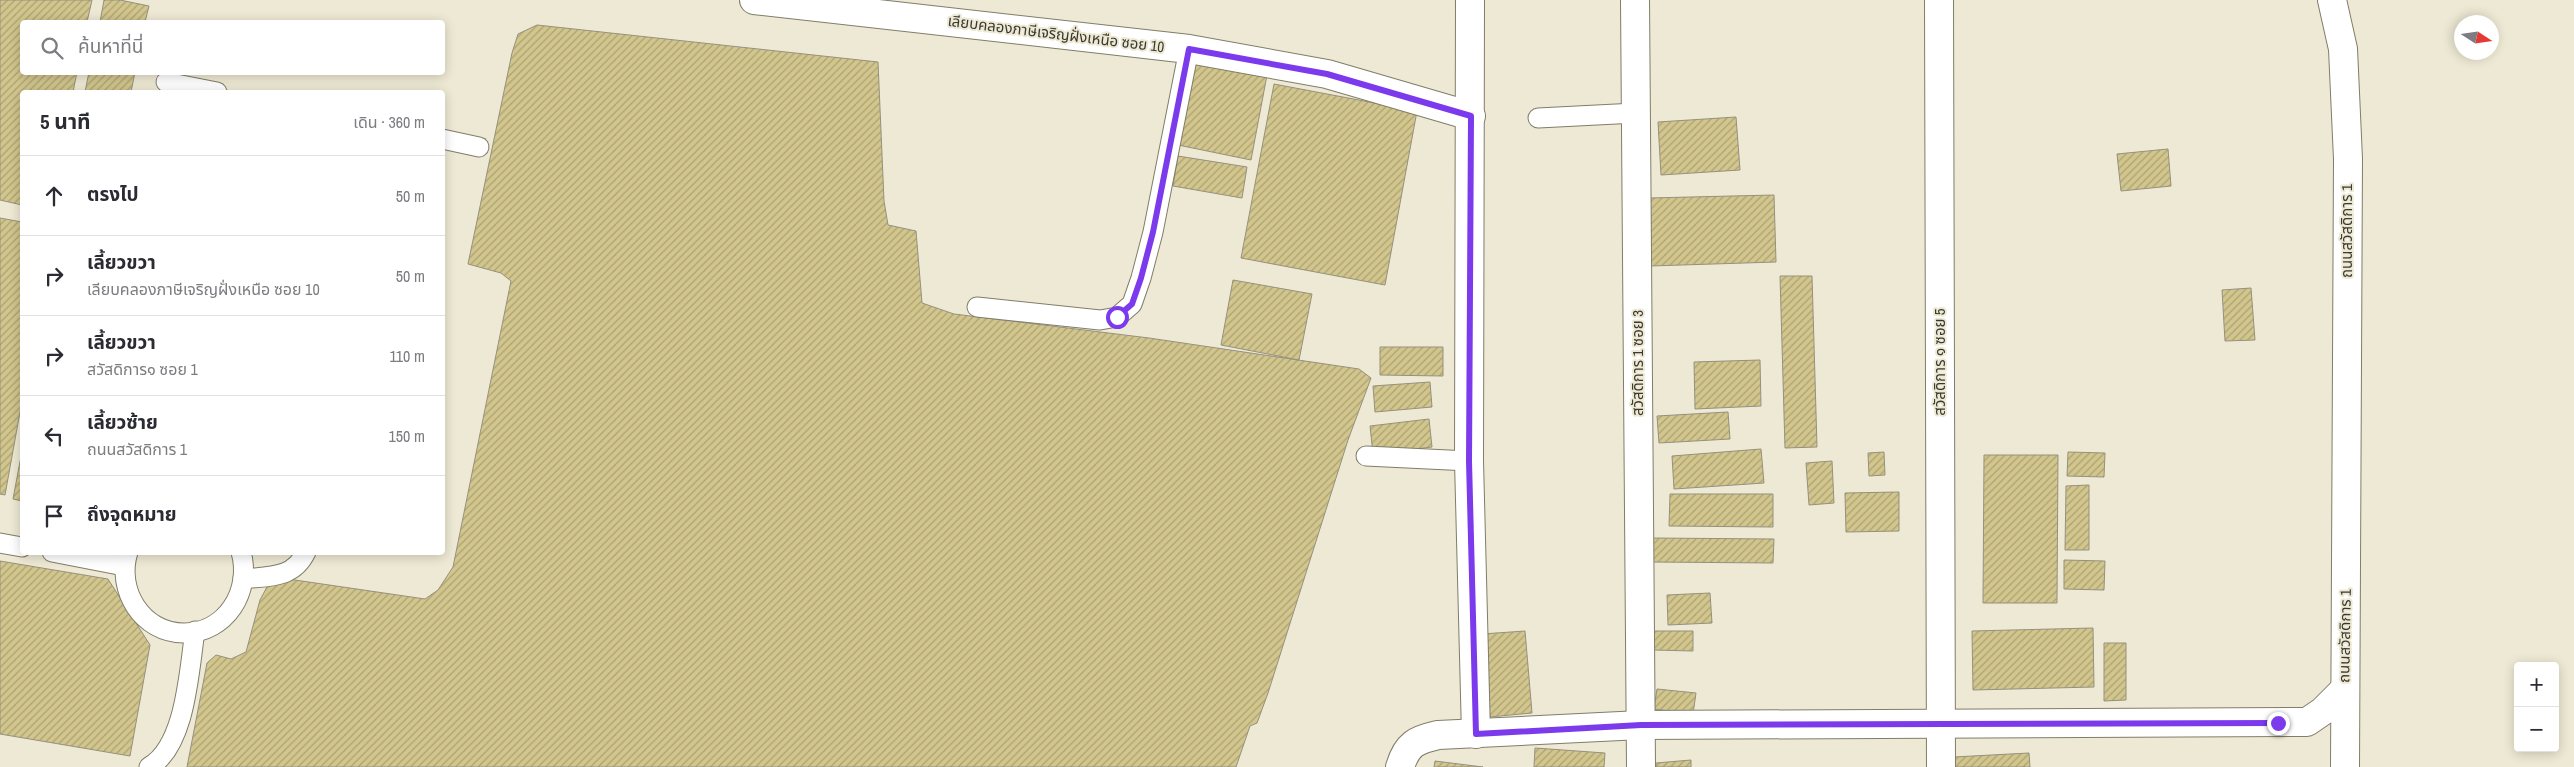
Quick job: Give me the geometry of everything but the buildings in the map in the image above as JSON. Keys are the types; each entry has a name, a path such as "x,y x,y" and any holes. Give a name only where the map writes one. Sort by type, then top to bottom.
{"street":[{"name":"เลียบคลองภาษีเจริญฝั่งเหนือ ซอย 10","path":"754,0 1189,49 1327,74 1471,116"},
{"path":"1470,0 1469,461 1476,734"},
{"name":"สวัสดิการ 1 ซอย 3","path":"1635,0 1641,767"},
{"name":"สวัสดิการ ๑ ซอย 5","path":"1939,0 1940,767"},
{"name":"ถนนสวัสดิการ 1","path":"1400,767 1404,754 1418,740 1438,735 1641,725 2307,722 2323,711 2346,689 2348,160 2342,49 2332,0"},
{"path":"2345,767 2346,689"}],"lane":[{"path":"977,307 1100,320 1117,317 1132,304 1153,232 1189,49"},
{"path":"166,82 207,90"},
{"path":"1538,118 1636,113"},
{"path":"445,140 479,146"},
{"path":"1366,456 1469,461"},
{"path":"0,543 20,547"},
{"path":"84,555 126,559 126,591 139,613 159,628 184,633 209,628 230,612 242,590 244,565 241,555"},
{"path":"244,579 288,573 302,560 304,555"},
{"path":"149,767 159,761 181,721 195,631"}],"route":[{"path":"1117,317 1132,304 1141,278 1153,232 1189,49 1327,74 1471,116 1469,461 1476,734 1641,725 2278,723"}]}
